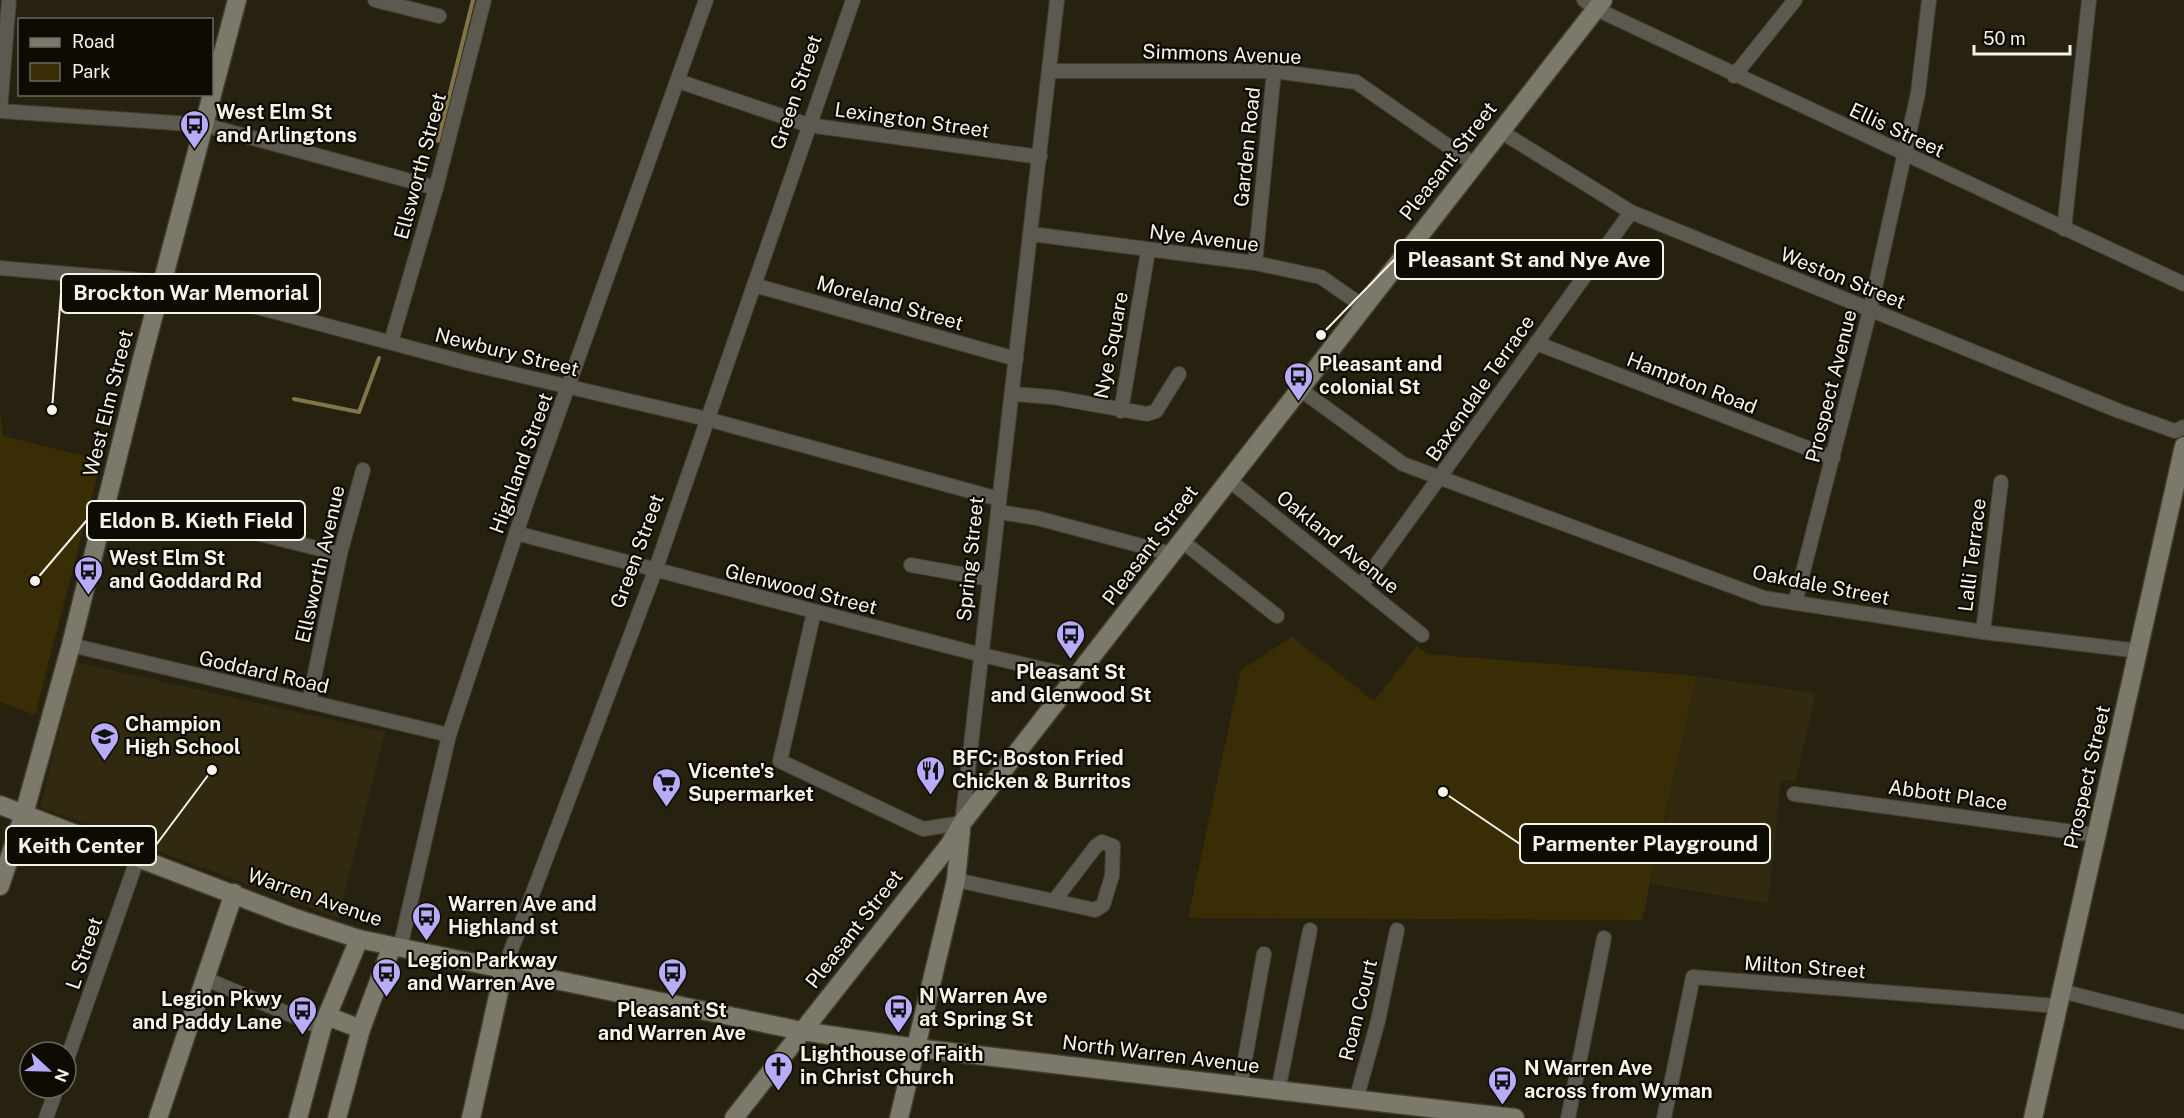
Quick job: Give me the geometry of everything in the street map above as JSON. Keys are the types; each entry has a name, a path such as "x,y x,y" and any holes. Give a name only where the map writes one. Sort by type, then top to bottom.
{"street":[{"path":"9,0 0,111 205,125 436,188"},
{"name":"West Elm Street","path":"213,94 237,0"},
{"path":"375,0 439,16"},
{"name":"Ellsworth Street","path":"391,342 436,188 484,0"},
{"name":"Highland Street","path":"396,947 449,735 516,533 706,0"},
{"name":"Green Street","path":"471,1118 504,969 655,571 853,0"},
{"name":"Spring Street","path":"899,1118 956,880 989,579 1051,71 1057,0"},
{"path":"1734,76 1795,0"},
{"name":"Prospect Avenue","path":"1795,603 1870,310 1918,93 1929,0"},
{"path":"2064,230 2089,0"},
{"name":"Ellis Street","path":"1594,3 1734,76 2184,285"},
{"name":"Pleasant Street","path":"734,1118 950,844 962,823 1078,677 1500,132 1594,3"},
{"name":"Simmons Avenue","path":"1051,71 1274,70 1356,82 1474,164"},
{"name":"Garden Road","path":"1255,263 1274,70"},
{"name":"Lexington Street","path":"678,81 808,125 1040,157"},
{"name":"West Elm Street","path":"0,886 24,814 71,645 212,96"},
{"name":"Weston Street","path":"1500,132 1630,212 2119,411 2175,431 2184,427"},
{"name":"Baxendale Terrace","path":"1361,586 1630,212"},
{"name":"Nye Avenue","path":"1031,234 1148,251 1255,263 1321,277 1364,307"},
{"name":"Nye Square","path":"1013,394 1052,398 1121,411 1148,251"},
{"name":"Newbury Street","path":"0,268 163,282 569,388 707,419 1036,518 1177,547"},
{"name":"Moreland Street","path":"754,285 1016,359"},
{"name":"Hampton Road","path":"1536,343 1833,458"},
{"path":"1121,411 1147,414 1156,411 1179,374"},
{"name":"Oakdale Street","path":"1301,390 1403,464 1764,598 1983,632 2139,651"},
{"name":"Prospect Street","path":"2032,1118 2184,446"},
{"name":"Ellsworth Avenue","path":"309,702 340,554 363,470"},
{"name":"Oakland Avenue","path":"1229,480 1422,635"},
{"name":"Lalli Terrace","path":"1983,632 2001,482"},
{"path":"212,522 340,554"},
{"name":"Glenwood Street","path":"516,533 814,612 1078,677"},
{"path":"1177,547 1277,616"},
{"path":"911,565 989,579"},
{"path":"814,612 780,761 923,829 962,823"},
{"name":"Goddard Road","path":"71,645 449,735"},
{"name":"Abbott Place","path":"1794,794 2096,835"},
{"name":"Warren Avenue","path":"0,805 292,917 359,939 802,1031"},
{"path":"956,880 1053,901 1095,910 1103,905 1112,876 1113,846 1102,842 1096,846 1053,901"},
{"name":"L Street","path":"74,1040 138,857"},
{"path":"158,1118 234,893"},
{"path":"1278,1091 1310,930"},
{"name":"Roan Court","path":"1356,1100 1378,1021 1397,930"},
{"path":"1568,1118 1604,938"},
{"path":"298,1118 324,1022 359,939"},
{"path":"337,1118 361,1029 396,947"},
{"path":"1240,1087 1264,954"},
{"name":"Milton Street","path":"1664,1118 1693,977 2060,998"},
{"path":"206,979 324,1022 361,1029"},
{"path":"2060,998 2184,1022"},
{"name":"North Warren Avenue","path":"802,1031 916,1048 1472,1116 1515,1118"},
{"path":"46,1118 53,1100"}],"shaded area":[{"path":"76,662 385,732 338,918 40,807"},
{"path":"1697,676 1816,693 1796,781 1781,780 1768,904 1651,884"}],"green space":[{"path":"0,413 3,436 101,460 35,715 0,702"},
{"path":"1292,637 1374,701 1417,646 1428,654 1697,676 1642,920 1188,918 1241,670"}],"waterway":[{"path":"438,141 473,0"},
{"path":"294,399 359,412 379,358"}],"place":[{"name":"West Elm St and Arlingtons","path":"195,150"},
{"name":"Pleasant St and Nye Ave","path":"1321,335"},
{"name":"Pleasant and colonial St","path":"1298,402"},
{"name":"Brockton War Memorial","path":"52,410"},
{"name":"Eldon B. Kieth Field","path":"35,581"},
{"name":"West Elm St and Goddard Rd","path":"88,596"},
{"name":"Pleasant St and Glenwood St","path":"1071,660"},
{"name":"Champion High School","path":"104,762"},
{"name":"Keith Center","path":"212,770"},
{"name":"Parmenter Playground","path":"1443,792"},
{"name":"BFC: Boston Fried Chicken & Burritos","path":"931,796"},
{"name":"Vicente's Supermarket","path":"667,808"},
{"name":"Warren Ave and Highland st","path":"427,942"},
{"name":"Legion Parkway and Warren Ave","path":"386,998"},
{"name":"Pleasant St and Warren Ave","path":"672,998"},
{"name":"N Warren Ave at Spring St","path":"898,1034"},
{"name":"Legion Pkwy and Paddy Lane","path":"303,1036"},
{"name":"Lighthouse of Faith in Christ Church","path":"779,1092"},
{"name":"N Warren Ave across from Wyman","path":"1503,1106"}]}
